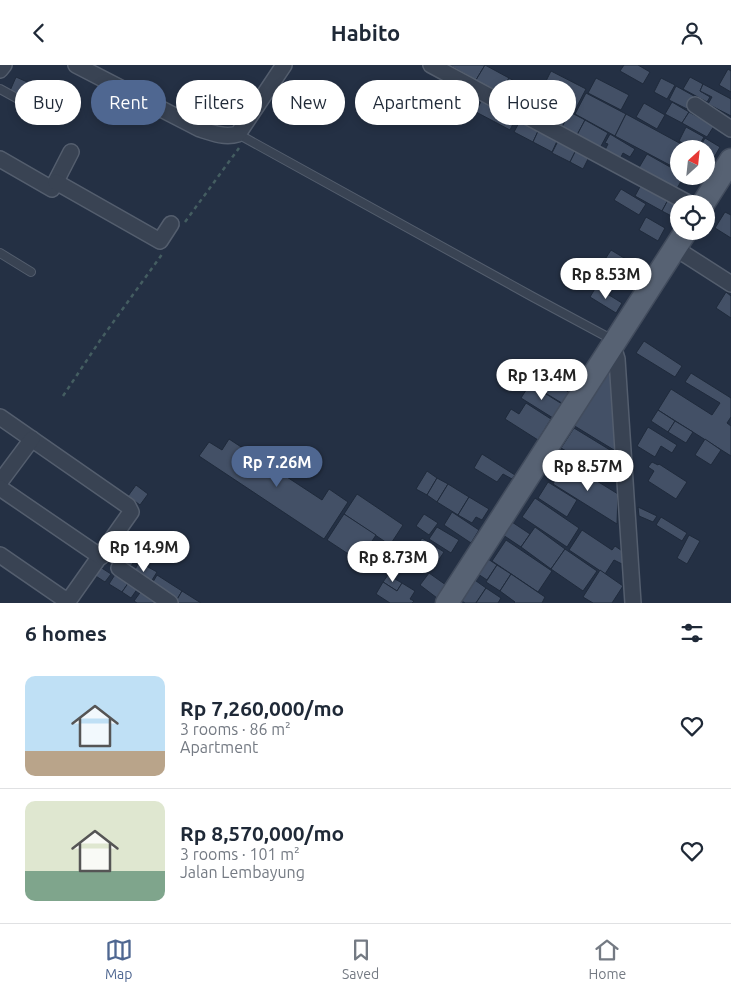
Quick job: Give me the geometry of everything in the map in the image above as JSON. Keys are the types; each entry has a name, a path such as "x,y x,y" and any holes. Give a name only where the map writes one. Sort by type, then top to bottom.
{"main road":[{"path":"709,195 731,160"},
{"path":"448,603 681,240"}],"street":[{"path":"0,70 4,65"},
{"path":"76,65 200,129 232,136 242,136 284,65"},
{"path":"431,65 673,195"},
{"path":"694,105 731,129"},
{"path":"0,159 52,189 71,152"},
{"path":"56,182 159,248 176,225"},
{"path":"681,240 731,284"},
{"path":"614,343 618,359 633,603"},
{"path":"0,417 130,507 131,513 69,600 66,600 0,555"},
{"path":"0,482 32,439"},
{"path":"0,488 101,557"},
{"path":"119,568 170,603"}],"lane":[{"path":"0,89 15,97"},
{"path":"242,136 614,343"},
{"path":"0,253 31,272"}],"path":[{"path":"176,225 242,136"},
{"path":"63,396 159,248"}],"building":[{"path":"449,65 485,65 476,80"},
{"path":"485,65 509,78 508,80 489,80 489,87 476,80"},
{"path":"624,65 638,65 650,72 643,84 620,71"},
{"path":"728,69 731,71 731,92 719,85"},
{"path":"551,71 568,80 546,80"},
{"path":"445,75 455,80 442,80"},
{"path":"16,77 23,80 15,80 15,96 9,93"},
{"path":"690,77 703,84 700,91 710,97 707,102 683,89"},
{"path":"596,78 629,95 621,110 588,93"},
{"path":"661,78 675,85 667,99 654,92"},
{"path":"576,84 586,89 576,108"},
{"path":"703,84 731,99 731,116 708,104 712,97 700,91"},
{"path":"676,86 694,96 687,109 669,100"},
{"path":"586,93 626,114 615,136 576,115"},
{"path":"484,95 489,98 489,119 479,114 479,106"},
{"path":"672,102 689,112 682,123 665,114"},
{"path":"644,103 665,115 657,129 636,117"},
{"path":"689,112 714,126 707,137 682,123"},
{"path":"626,114 674,140 670,140 670,165 615,136"},
{"path":"576,115 585,120 577,135 562,127 563,125 576,125"},
{"path":"585,120 608,133 600,148 577,135"},
{"path":"501,125 512,125 510,130"},
{"path":"518,125 532,125 539,129 533,142 514,132"},
{"path":"686,127 704,137 702,140 680,140"},
{"path":"539,129 558,139 552,152 533,142"},
{"path":"610,134 635,149 630,157 623,153 619,161 604,152 608,144 605,143"},
{"path":"560,137 578,146 570,162 552,153"},
{"path":"715,144 720,147 715,156"},
{"path":"578,146 591,153 583,169 570,162"},
{"path":"647,154 670,167 670,185 679,185 675,192 637,171"},
{"path":"642,183 669,198 662,211 635,196"},
{"path":"621,189 646,204 639,215 614,200"},
{"path":"669,198 670,215 662,211"},
{"path":"725,212 731,215 731,238 715,228"},
{"path":"646,217 665,228 658,241 639,230"},
{"path":"611,250 634,264 622,282 610,274 607,278 597,272"},
{"path":"596,287 622,303 616,313 590,297"},
{"path":"726,292 731,296 731,318 716,308"},
{"path":"644,341 682,366 675,377 636,353"},
{"path":"526,366 572,394 565,405 519,377"},
{"path":"606,371 610,373 618,446 614,450 573,425"},
{"path":"691,373 731,398 731,417 727,423 731,426 731,456 658,410 671,389 712,415 720,403 685,382"},
{"path":"530,384 562,404 553,418 521,398"},
{"path":"526,403 551,419 538,440 505,419 511,409 519,414"},
{"path":"658,410 675,421 668,432 651,421"},
{"path":"675,421 693,432 686,443 668,432"},
{"path":"648,427 677,445 672,453 661,446 655,457 637,446"},
{"path":"574,428 615,453 603,473 561,448"},
{"path":"229,439 322,500 329,489 348,502 324,539 199,456 209,442 222,450"},
{"path":"705,439 721,450 711,465 695,455"},
{"path":"568,452 588,464 584,472 564,460"},
{"path":"482,454 515,475 512,479 503,474 497,482 474,468"},
{"path":"566,462 618,494 617,524 553,484"},
{"path":"652,462 659,464 687,482 676,499 648,481 654,471 648,467"},
{"path":"427,471 437,478 427,495 416,489"},
{"path":"437,478 448,484 437,502 427,495"},
{"path":"548,482 577,500 567,517 538,498"},
{"path":"448,484 469,497 458,515 437,502"},
{"path":"136,485 148,494 140,505 128,496"},
{"path":"357,494 403,525 390,545 344,514"},
{"path":"469,497 489,509 482,520 476,517 472,523 458,515"},
{"path":"535,498 579,528 567,547 522,517"},
{"path":"638,507 657,516 653,522 639,516"},
{"path":"452,512 479,530 471,543 444,525"},
{"path":"344,514 376,535 359,561 327,540"},
{"path":"424,514 438,523 429,535 416,526"},
{"path":"661,517 687,533 682,541 656,525"},
{"path":"512,522 530,534 521,547 503,535"},
{"path":"437,527 459,540 451,553 429,539"},
{"path":"535,527 565,549 551,569 521,547"},
{"path":"582,530 612,550 615,546 628,555 622,564 614,560 605,574 569,550"},
{"path":"689,535 700,541 687,564 677,558"},
{"path":"422,538 444,552 438,561 416,547"},
{"path":"506,540 552,571 538,592 492,561"},
{"path":"117,548 135,560 127,572 119,562 111,557"},
{"path":"565,549 597,571 583,591 551,569"},
{"path":"488,559 497,565 487,580 478,574"},
{"path":"139,562 157,572 149,585 132,575"},
{"path":"97,565 111,574 105,582 91,573"},
{"path":"497,565 511,574 500,591 486,582"},
{"path":"600,570 623,586 612,603 593,603 583,597"},
{"path":"116,573 129,582 122,592 109,584"},
{"path":"429,573 446,585 437,598 420,585"},
{"path":"511,574 545,597 542,603 514,603 500,591"},
{"path":"157,575 182,591 175,603 150,587"},
{"path":"388,575 402,583 397,591 383,582"},
{"path":"472,578 486,588 476,603 465,603 458,599"},
{"path":"129,582 138,588 131,598 122,592"},
{"path":"383,582 397,591 402,583 415,591 410,599 414,601 412,603 390,603 376,594"},
{"path":"486,588 501,598 498,603 476,603"},
{"path":"142,590 163,603 137,603 134,601"},
{"path":"182,591 201,603 175,603"}]}
